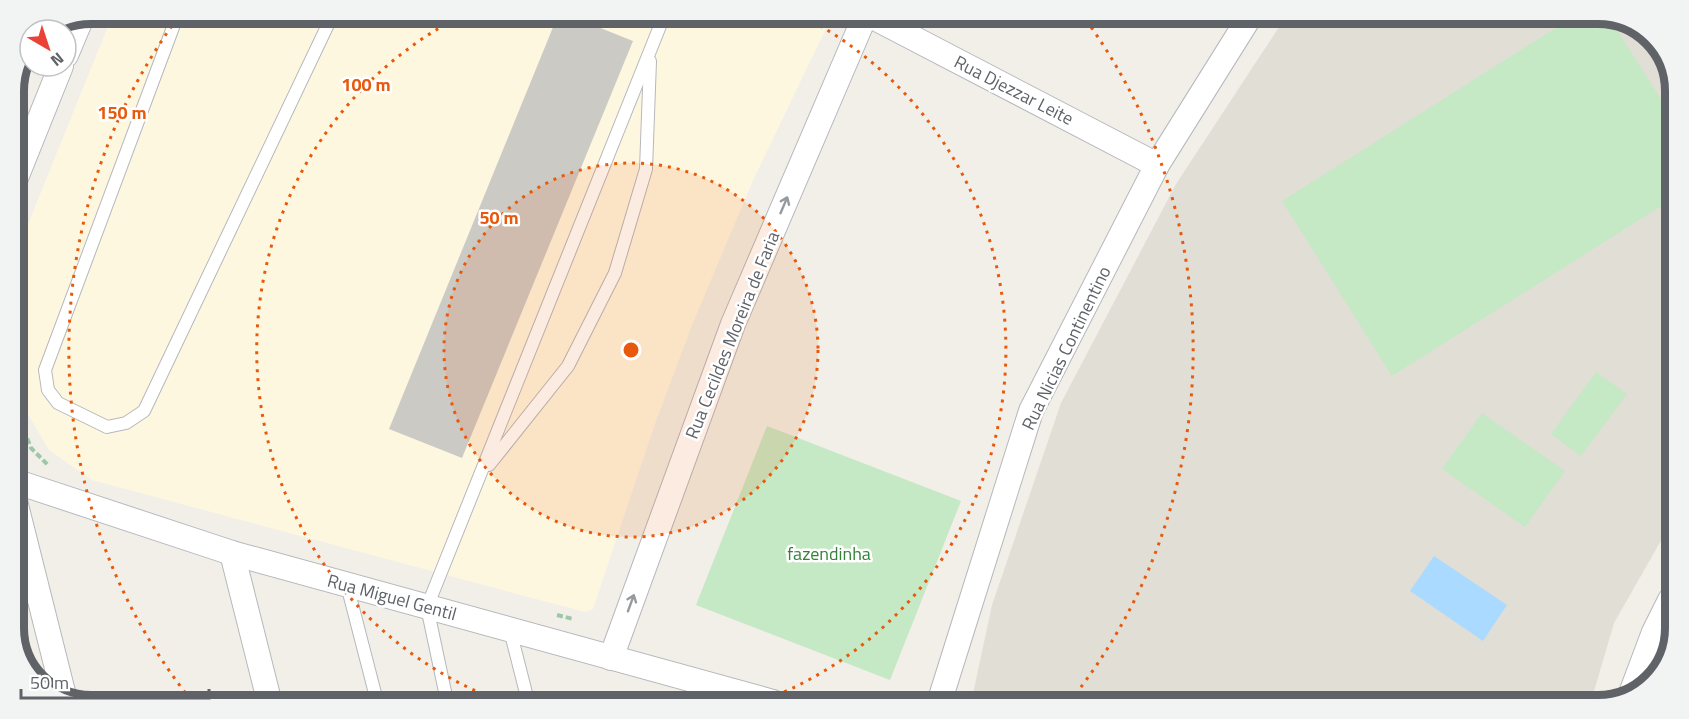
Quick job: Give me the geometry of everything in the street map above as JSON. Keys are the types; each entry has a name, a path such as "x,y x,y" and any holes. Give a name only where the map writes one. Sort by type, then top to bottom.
{"street":[{"name":"Rua Cecildes Moreira de Faria","path":"611,658 733,324 862,24"},
{"name":"Rua Djezzar Leite","path":"886,24 1157,165"},
{"name":"Rua Nicias Continentino","path":"942,695 1031,411 1157,165 1245,24"},
{"path":"24,158 56,78"},
{"name":"Rua Miguel Gentil","path":"24,484 232,553 747,695"},
{"path":"24,537 62,688"},
{"path":"232,553 268,695"},
{"path":"1634,684 1665,610"}],"lane":[{"path":"174,24 45,370 48,390 58,403 107,427 126,423 144,411 328,24"},
{"path":"446,695 427,607 661,24"},
{"path":"480,476 568,366 615,273 646,169 650,51"},
{"path":"347,585 375,695"},
{"path":"510,630 526,695"}],"shaded area":[{"path":"109,24 828,24 754,178 692,325 656,421 593,609 585,612 92,480 49,450 24,407 24,234"},
{"path":"1281,24 1611,25 1635,35 1654,54 1664,78 1665,87 1665,534 1614,623 1593,695 973,695 992,605 1061,403 1176,184"}],"green space":[{"path":"1562,24 1615,26 1665,105 1665,204 1392,376 1282,201"},
{"path":"1596,372 1627,394 1581,456 1551,434"},
{"path":"1482,413 1565,471 1525,527 1442,469"},
{"name":"fazendinha","path":"767,426 961,501 890,680 696,605"}],"water":[{"path":"1434,556 1507,605 1483,641 1410,591"}],"building":[{"path":"554,24 590,24 633,41 462,458 389,429"}]}
